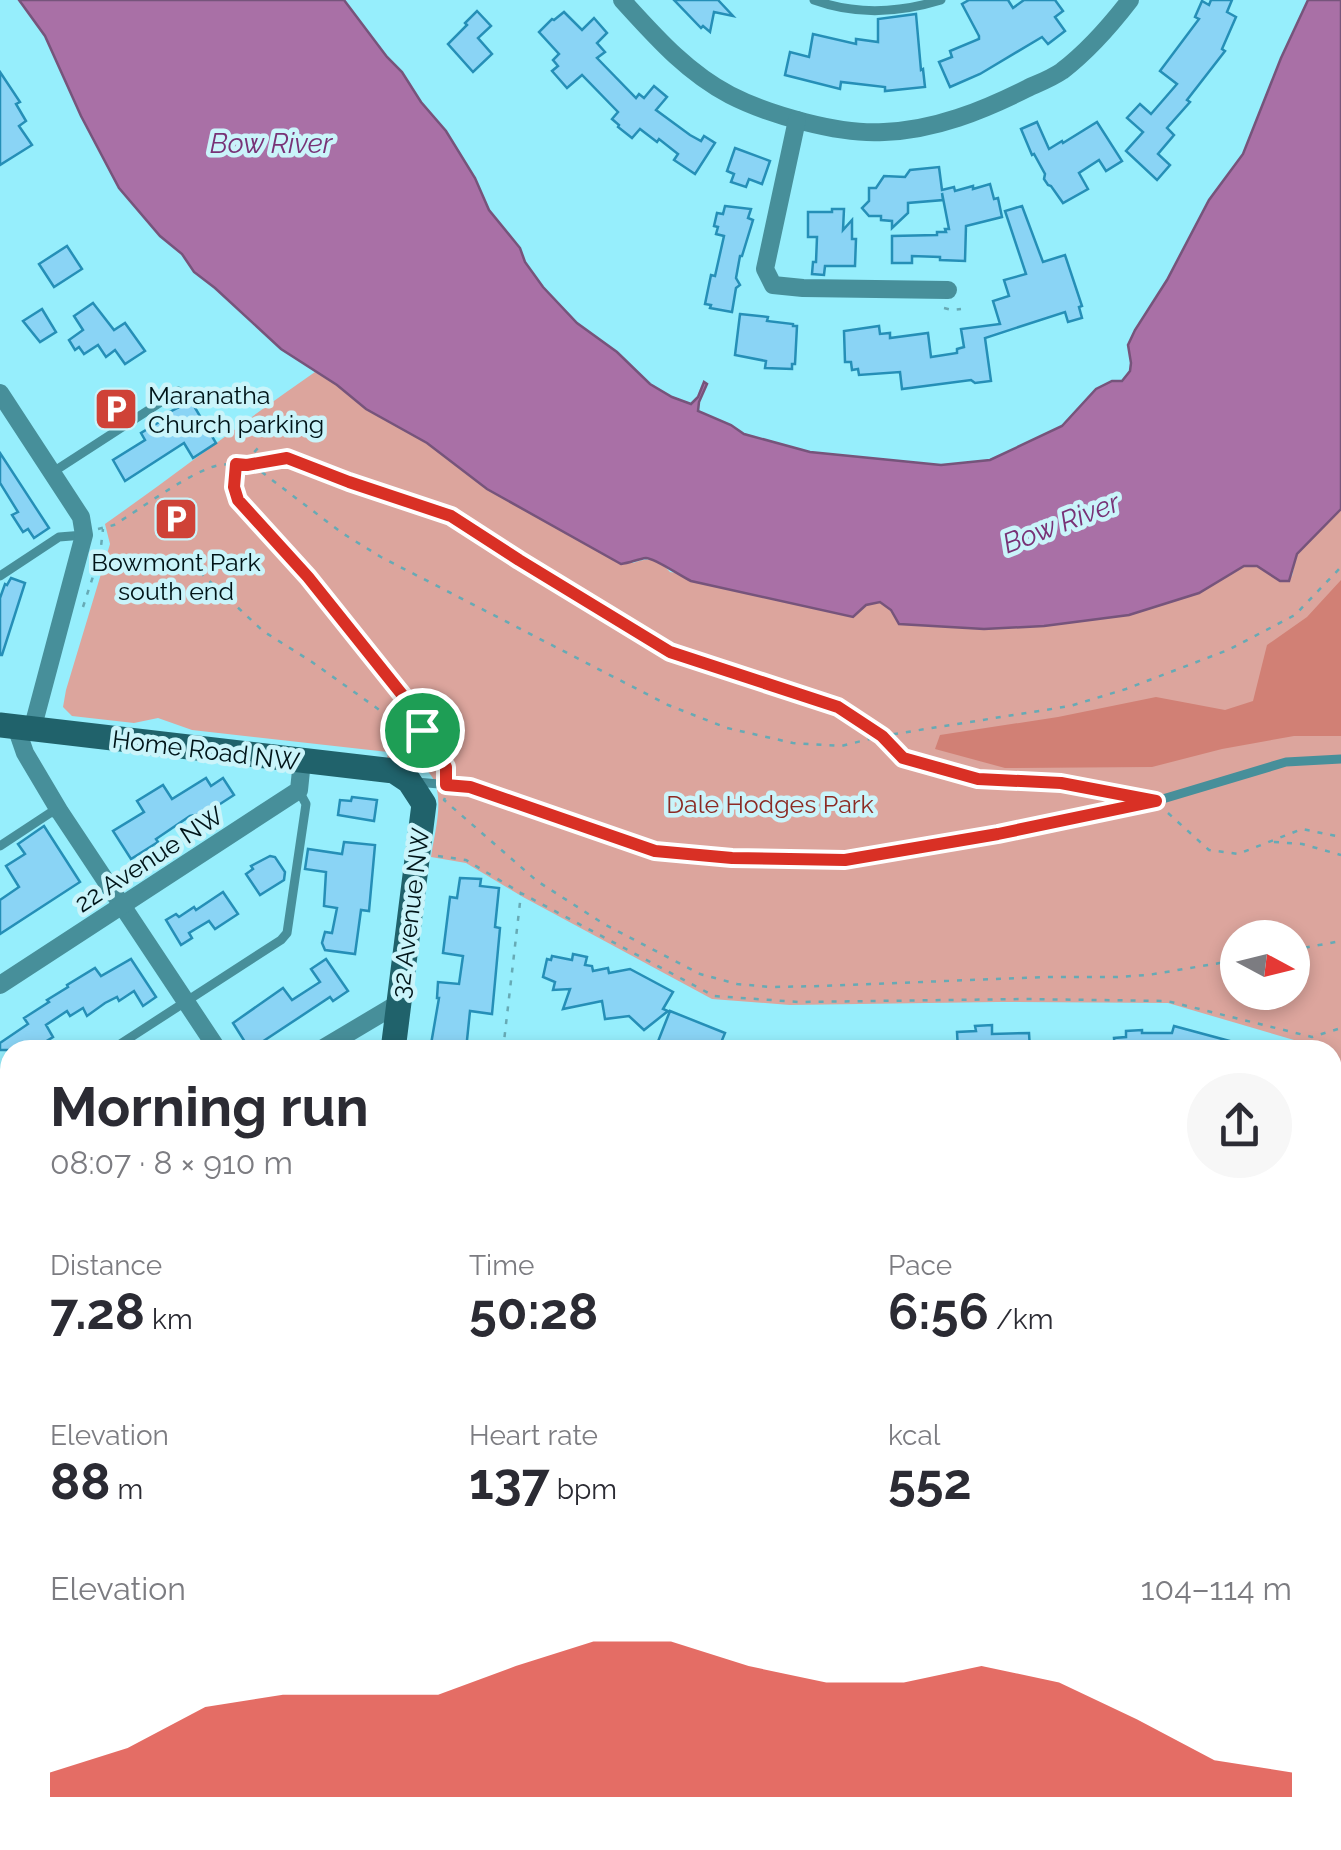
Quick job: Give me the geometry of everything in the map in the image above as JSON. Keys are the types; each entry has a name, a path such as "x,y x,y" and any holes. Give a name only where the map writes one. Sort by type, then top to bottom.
{"street":[{"path":"625,1 678,60 730,94 797,120 830,128 882,132 951,122 1058,74 1092,45 1130,0"},
{"path":"797,120 765,269 773,284 943,296"},
{"path":"0,393 81,517 95,531 16,727 25,753 60,812 211,1040"},
{"name":"Home Road NW","path":"16,727 394,771 409,781"},
{"path":"299,790 302,761"},
{"name":"32 Avenue NW","path":"394,1040 424,804 409,781"},
{"name":"22 Avenue NW","path":"0,985 299,790"},
{"path":"337,1040 399,1003"}],"lane":[{"path":"814,0 844,8 876,10 940,0"},
{"path":"53,472 178,392"},
{"path":"0,576 59,537 95,531"},
{"path":"409,781 470,787 655,851 845,860 1156,801 1286,762 1341,759"},
{"path":"126,1040 287,933 306,804 299,790"},
{"path":"0,846 50,813 60,812"}],"path":[{"path":"943,296 944,308 961,309"},
{"path":"247,465 258,448"},
{"path":"84,606 100,555 95,531 114,525 202,470 287,458 451,516 670,652 838,707 882,736 903,758 978,779 1061,783 1118,794"},
{"path":"236,464 234,487 238,500 308,577 408,702 446,767 444,800 537,881 621,934 700,974 770,987 1117,977 1220,963"},
{"path":"247,465 382,557 668,704 727,728 794,743 841,746 1070,706 1126,690 1228,650 1295,615 1341,567"},
{"path":"201,558 203,575 262,631 388,716 422,730"},
{"path":"394,751 436,755"},
{"path":"1156,801 1209,850 1238,854 1302,829 1341,837"},
{"path":"1269,841 1302,844 1341,855"},
{"path":"438,856 466,860 714,996 798,1002 1026,999 1167,1002 1312,1038 1341,1028"},
{"path":"504,1040 521,893"},
{"path":"1310,947 1341,941"}],"green space":[{"name":"Dale Hodges Park","path":"315,372 366,409 427,443 487,489 633,563 653,560 670,572 866,605 880,602 891,610 1044,626 1129,615 1199,593 1244,566 1257,566 1280,581 1292,576 1297,554 1341,509 1341,1040 1294,1040 1168,1003 790,1005 712,999 466,863 431,857 438,817 437,790 425,769 412,762 387,759 388,752 192,730 158,718 134,723 72,716 63,707 66,690 110,544 105,524"}],"shaded area":[{"path":"1341,580 1341,736 1294,736 1152,767 1005,768 935,749 940,735 1156,697 1225,710 1253,701 1267,645 1307,617"}],"water":[{"name":"Bow River","path":"19,0 344,0 446,131 475,178 489,210 520,248 543,287 577,323 617,352 650,384 691,404 704,382 707,384 698,411 744,434 810,452 941,465 990,460 1062,426 1096,389 1122,381 1130,371 1128,345 1135,330 1167,280 1209,200 1243,154 1308,0 1341,0 1341,509 1297,554 1289,581 1280,581 1257,566 1244,566 1199,593 1129,615 1044,626 984,629 899,624 891,610 880,602 866,605 853,617 691,581 650,559 621,564 487,489 427,443 366,409 281,349 194,272 182,254 160,236 119,188 45,36"}],"building":[{"path":"674,0 718,0 733,16 714,12 710,32"},
{"path":"969,0 1008,0 1013,8 1024,0 1055,0 1063,11 1055,17 1065,31 1048,44 1042,37 950,87 939,62 952,57 950,51 979,39 962,4"},
{"path":"1211,0 1232,0 1227,12 1236,17 1222,49 1225,51 1167,128 1174,135 1158,154 1170,165 1157,180 1126,151 1143,132 1127,118 1140,104 1151,114 1177,84 1160,71 1199,19 1195,17 1202,1 1209,5"},
{"path":"477,11 491,26 478,38 492,54 473,72 448,44"},
{"path":"564,12 582,30 594,18 607,33 597,43 605,52 597,58 636,98 639,94 644,98 654,86 667,97 656,110 690,135 701,141 704,136 715,143 695,174 674,160 678,154 659,139 657,142 640,129 632,138 618,127 612,119 618,112 582,75 567,88 552,71 558,66 553,60 559,54 539,32"},
{"path":"916,14 925,87 885,91 885,87 841,82 840,89 785,75 790,52 809,57 813,34 856,44 856,39 878,42 878,19"},
{"path":"0,72 20,102 16,104 26,121 19,126 32,145 0,165"},
{"path":"1037,122 1049,149 1097,122 1122,161 1106,171 1099,160 1079,173 1088,189 1063,203 1044,179 1021,129"},
{"path":"735,148 770,161 762,184 749,179 746,187 731,182 734,174 727,171"},
{"path":"939,167 942,190 990,184 1002,217 966,226 965,261 912,256 912,263 892,263 892,236 937,235 949,229 942,193 943,200 908,203 908,213 892,228 892,221 869,216 862,208 869,201 869,188 876,188 884,176 905,177 910,170"},
{"path":"725,206 751,209 748,218 753,220 740,256 736,278 740,285 732,312 705,304 724,236 716,234 718,227 714,226 717,213 723,214"},
{"path":"1022,206 1043,262 1065,255 1082,306 1082,318 1068,322 1065,312 985,338 991,381 902,389 900,372 859,375 858,369 852,370 851,362 845,362 844,331 879,326 880,334 890,333 890,338 928,333 931,357 957,353 957,349 964,347 961,329 1000,324 993,301 1009,296 1004,280 1026,274 1005,211"},
{"path":"844,209 843,230 852,220 855,266 825,266 824,275 812,274 817,237 808,237 808,212"},
{"path":"67,246 82,269 54,287 39,264"},
{"path":"93,303 114,330 125,323 145,351 125,364 115,350 106,357 98,345 84,354 79,347 75,350 69,340 83,330 74,316"},
{"path":"42,309 56,332 40,342 23,321"},
{"path":"740,314 797,326 792,369 765,368 766,361 735,355"},
{"path":"191,401 216,443 193,458 184,443 125,481 113,460 145,440 141,433 164,419 162,416"},
{"path":"0,453 49,528 34,538 28,529 23,532 12,515 18,512 0,483"},
{"path":"11,578 25,583 0,655 0,598"},
{"path":"206,778 211,786 223,778 234,795 206,813 190,816 131,859 113,831 144,812 137,801 163,785 172,799"},
{"path":"352,797 377,800 374,821 338,815 340,800 351,801"},
{"path":"44,826 80,882 0,934 0,900 19,887 6,866 25,854 18,844"},
{"path":"344,842 375,845 369,911 361,910 355,954 325,950 325,932 332,933 337,908 324,906 326,872 305,869 308,849 342,854"},
{"path":"270,856 285,872 284,880 260,895 246,874 253,869 251,866"},
{"path":"460,878 481,879 480,886 499,888 495,927 500,928 492,1014 470,1011 467,1040 432,1040 438,982 459,984 463,956 443,953 450,897 457,898"},
{"path":"223,892 238,914 215,929 209,921 189,933 192,938 181,945 166,920 194,907 196,910"},
{"path":"573,954 587,957 585,965 592,966 593,971 630,969 673,992 663,1009 668,1011 644,1030 629,1016 605,1019 602,1001 563,1009 570,989 553,990 555,982 543,977 547,959 552,956 572,960"},
{"path":"131,959 156,997 143,1006 134,991 119,1001 117,997 105,1003 87,1016 83,1008 70,1016 67,1011 46,1025 53,1037 48,1040 4,1040 28,1024 24,1018 67,985 95,968 101,976"},
{"path":"326,959 348,991 333,1001 330,997 265,1040 244,1040 233,1023 283,988 292,1000 320,982 311,969"},
{"path":"670,1011 725,1033 722,1040 659,1040"},
{"path":"992,1025 992,1034 1029,1033 1029,1040 957,1040 957,1032 976,1031 975,1026"},
{"path":"1174,1026 1226,1040 1114,1040 1126,1037 1126,1031 1172,1033"}],"place":[{"name":"Maranatha Church parking","path":"116,409"},
{"name":"Bowmont Park south end","path":"176,519"}],"route":[{"path":"287,458 451,516 670,652 838,707 882,736 903,758 978,779 1061,783 1156,801 845,860 732,858 655,851 470,787 446,785 446,767 422,730 408,702 355,634 238,500 234,487 236,464 287,458"}]}
